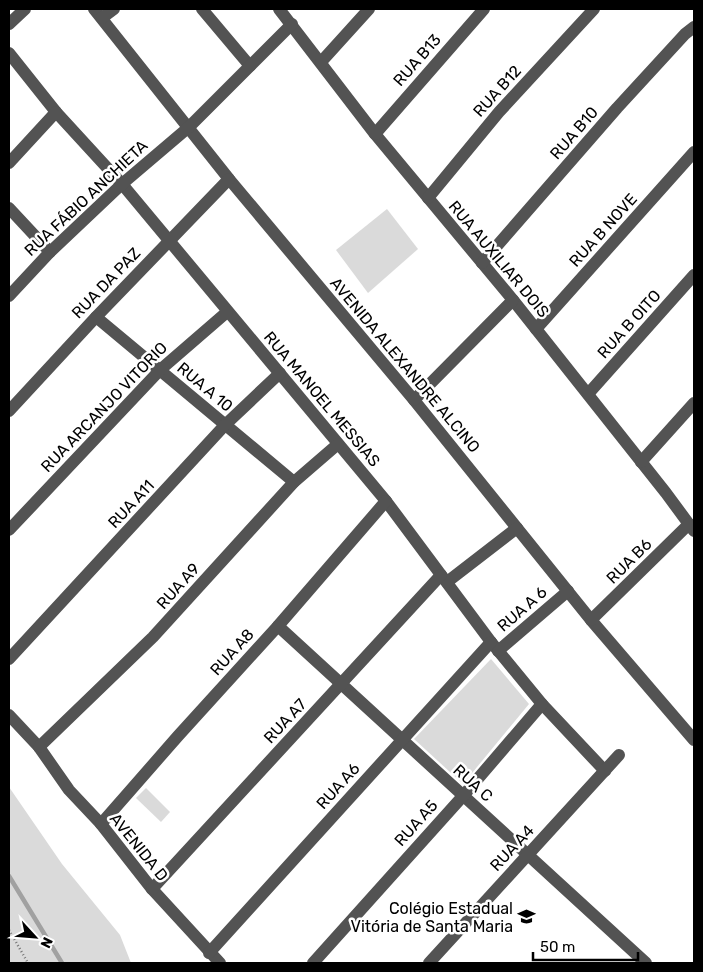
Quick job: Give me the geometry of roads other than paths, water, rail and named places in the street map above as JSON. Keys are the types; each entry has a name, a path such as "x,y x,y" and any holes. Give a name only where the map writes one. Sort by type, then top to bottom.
{"street":[{"path":"9,24 24,9"},
{"path":"98,14 114,9"},
{"path":"202,9 250,66"},
{"name":"RUA AUXILIAR DOIS","path":"279,9 375,134 513,300 693,528"},
{"path":"321,62 369,9"},
{"name":"RUA B13","path":"375,134 484,9"},
{"name":"RUA B12","path":"428,198 500,112 594,9"},
{"name":"AVENIDA ALEXANDRE ALCINO","path":"98,14 230,179 414,400 591,620 694,740"},
{"name":"RUA FÁBIO ANCHIETA","path":"9,296 50,252 122,184 189,127 292,24"},
{"name":"RUA B10","path":"482,263 617,108 685,34 694,27"},
{"name":"RUA MANOEL MESSIAS","path":"9,53 56,112 122,184 170,241 227,312 386,501 494,647 542,704 605,771"},
{"path":"9,163 56,112"},
{"name":"RUA B NOVE","path":"536,329 694,152"},
{"name":"RUA DA PAZ","path":"9,411 96,317 230,179"},
{"path":"9,208 50,252"},
{"name":"RUA B OITO","path":"588,394 694,276"},
{"path":"414,400 513,300"},
{"name":"RUA ARCANJO VITORIO","path":"9,530 160,370 227,312"},
{"name":"RUA A 10","path":"96,317 294,482"},
{"name":"RUA A11","path":"9,659 225,425 280,373"},
{"path":"641,462 694,403"},
{"name":"RUA A9","path":"39,747 153,637 294,482 338,444"},
{"name":"RUA A8","path":"101,824 278,626 386,501"},
{"name":"RUA A7","path":"152,888 341,684 444,578 517,528"},
{"name":"RUA B6","path":"591,620 693,528"},
{"name":"RUA A 6","path":"494,647 568,591"},
{"name":"RUA C","path":"278,626 646,963"},
{"name":"RUA A6","path":"209,953 402,740 494,647"},
{"name":"RUA A5","path":"313,963 463,796 542,704"},
{"name":"AVENIDA D","path":"9,714 39,747 69,790 101,824 152,888 220,963"},
{"path":"675,718 694,732"},
{"name":"RUA A4","path":"429,963 619,756"}],"waterway":[{"path":"9,876 62,963"}],"place":[{"name":"Colégio Estadual Vitória de Santa Maria","path":"527,917"}]}
